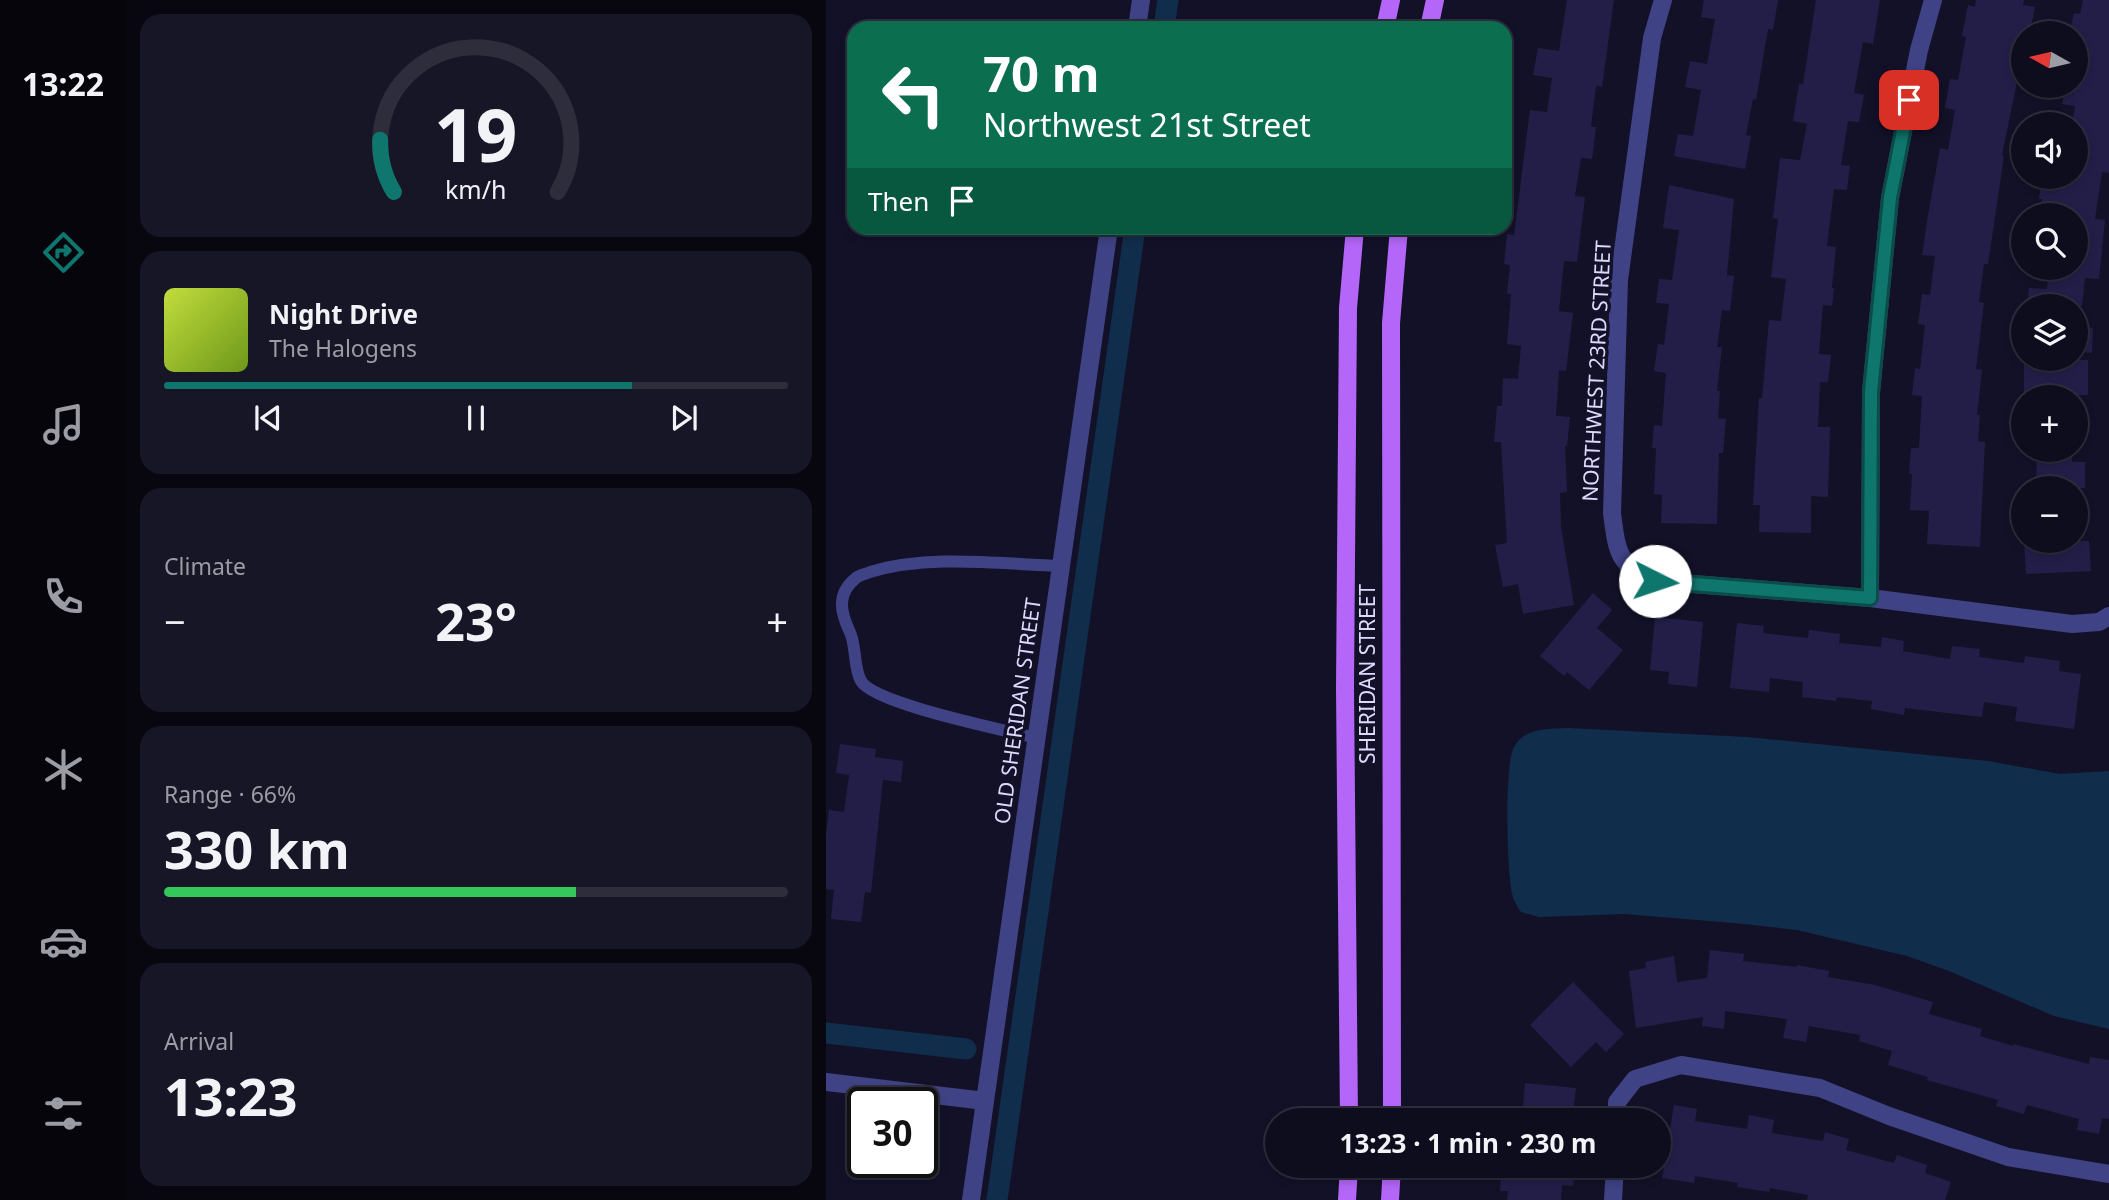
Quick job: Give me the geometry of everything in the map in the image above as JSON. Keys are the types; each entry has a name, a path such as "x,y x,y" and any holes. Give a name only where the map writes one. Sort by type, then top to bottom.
{"main road":[{"path":"1386,21 1391,0"},
{"path":"1430,21 1435,0"},
{"name":"SHERIDAN STREET","path":"1349,1108 1345,688 1348,308 1354,235"},
{"name":"SHERIDAN STREET","path":"1392,1108 1391,323 1398,235"},
{"path":"1347,1200 1348,1178"},
{"path":"1390,1200 1391,1178"}],"street":[{"path":"1138,21 1141,0"},
{"name":"NORTHWEST 23RD STREET","path":"1663,0 1652,38 1619,281 1612,513 1616,548 1634,572 1655,581 1870,598"},
{"path":"1933,0 1919,50 1890,198 1871,392 1870,598 2072,624 2099,622 2109,616"},
{"name":"OLD SHERIDAN STREET","path":"971,1200 1108,235"},
{"path":"1617,1108 1617,1102 1635,1079 1681,1065 1820,1088 1889,1116 2008,1157 2109,1174"},
{"path":"826,1082 985,1101"},
{"path":"1613,1200 1614,1178"}],"lane":[{"path":"1036,738 933,713 871,692 860,680 852,635 841,614 842,597 856,577 886,568 938,562 1061,566"}],"water":[{"path":"1568,728 1747,737 1988,761 2060,774 2109,771 2109,1029 2054,1016 1907,956 1797,930 1624,914 1539,917 1521,912 1515,903 1510,881 1507,818 1511,757 1519,740 1531,732"}],"building":[{"path":"1567,0 1614,0 1602,87 1596,86 1591,127 1596,127 1592,159 1581,158 1575,196 1585,197 1577,262 1564,261 1559,311 1573,313 1566,371 1559,370 1556,416 1570,417 1565,446 1567,492 1560,493 1561,527 1574,605 1523,614 1518,584 1503,587 1495,545 1507,543 1501,442 1494,442 1497,406 1502,406 1503,378 1518,379 1521,346 1507,344 1510,265 1504,264 1507,235 1514,235 1530,110 1547,112 1552,78 1533,75 1538,48 1559,51"},
{"path":"1704,0 1778,0 1773,30 1768,29 1756,100 1753,99 1746,135 1751,136 1745,169 1674,156 1678,134 1693,136 1701,90 1685,87 1690,61 1707,64 1715,19 1701,17"},
{"path":"1816,0 1880,0 1873,44 1863,42 1854,93 1864,95 1859,122 1848,121 1841,165 1850,166 1847,190 1834,189 1827,246 1836,247 1834,288 1832,306 1823,305 1819,354 1831,355 1828,382 1820,382 1818,427 1830,427 1828,497 1811,496 1811,533 1759,532 1760,505 1753,505 1759,398 1762,398 1769,320 1781,321 1786,279 1771,277 1778,219 1773,218 1780,158 1800,160 1807,124 1793,121 1799,84 1803,84"},
{"path":"1976,0 2024,0 2023,5 2035,7 2032,21 2011,21 2011,98 2014,98 2002,155 2004,156 1988,264 1984,264 1979,302 1984,303 1976,369 1982,370 1977,415 1980,415 1978,441 1985,442 1980,547 1927,544 1929,511 1910,510 1912,474 1909,474 1911,448 1919,448 1922,396 1912,395 1915,368 1920,369 1925,325 1918,324 1922,294 1930,295 1935,256 1922,255 1940,148 1948,150 1955,110 1945,108 1950,79 1958,80 1966,37 1962,36 1968,5 1975,7"},
{"path":"2083,0 2109,0 2109,173 2102,172 2095,219 2105,220 2099,279 2088,278 2088,203 2042,203 2042,199 2039,199 2040,189 2088,189 2088,112 2074,112 2075,106 2062,104 2063,98 2088,98 2088,21 2072,21 2074,13 2080,14"},
{"path":"1669,185 1734,199 1727,275 1734,276 1730,311 1722,310 1717,347 1722,347 1717,391 1720,391 1718,418 1726,419 1723,453 1719,453 1717,524 1661,523 1662,495 1654,494 1654,425 1662,426 1666,373 1654,371 1658,344 1664,345 1669,304 1656,303 1659,279 1672,280 1679,230 1663,228"},
{"path":"2048,280 2085,280 2083,294 2028,294 2029,288 2047,289"},
{"path":"2088,327 2093,328 2092,353 2088,353"},
{"path":"2024,371 2088,371 2088,385 2024,385"},
{"path":"2037,462 2085,462 2085,476 2036,476"},
{"path":"2089,541 2091,571 2026,574 2025,553 2088,553"},
{"path":"1593,593 1612,610 1597,628 1623,650 1589,690 1567,672 1564,676 1540,656"},
{"path":"1655,617 1703,622 1697,687 1668,684 1669,672 1650,670"},
{"path":"1737,623 1764,626 1763,633 1808,638 1809,630 1840,634 1839,643 1881,647 1882,637 1904,641 1903,651 1950,659 1952,646 1980,649 1979,657 2024,663 2025,656 2060,661 2059,671 2081,674 2074,729 2015,721 2017,707 1984,702 1982,717 1905,708 1904,715 1871,709 1872,701 1802,697 1803,682 1770,678 1769,692 1730,688"},
{"path":"840,744 876,749 875,757 903,761 901,782 883,780 871,893 865,892 861,922 831,919 834,890 826,889 829,810 844,812 849,775 836,773"},
{"path":"1710,950 1744,954 1743,961 1797,965 1829,971 1828,977 1875,985 1933,1002 1929,1014 1982,1029 1980,1036 2013,1046 2089,1064 2090,1057 2109,1060 2109,1119 2102,1118 2099,1134 2077,1130 2079,1119 2027,1105 2024,1114 1996,1106 1998,1100 1927,1080 1928,1077 1888,1065 1892,1051 1859,1041 1860,1035 1809,1026 1806,1042 1783,1038 1787,1019 1725,1011 1724,1029 1702,1026 1703,1017 1636,1028 1629,971 1646,968 1645,962 1674,956 1677,982 1707,978"},
{"path":"1573,982 1624,1034 1606,1052 1596,1042 1571,1067 1530,1025"},
{"path":"1525,1083 1576,1088 1574,1108 1523,1108"},
{"path":"1674,1105 1697,1109 1695,1121 1747,1129 1749,1115 1774,1120 1772,1133 1823,1141 1825,1132 1849,1139 1846,1150 1894,1163 1897,1155 1927,1165 1925,1173 1951,1182 1945,1200 1807,1200 1808,1195 1770,1188 1769,1192 1737,1187 1738,1183 1695,1176 1694,1183 1662,1178 1671,1178 1671,1123"},
{"path":"1501,1178 1574,1178 1573,1186 1562,1185 1561,1200 1507,1200 1508,1191 1500,1191"}],"waterway":[{"path":"1165,21 1168,0"},
{"path":"997,1200 1134,235"},
{"path":"826,1033 966,1049"}],"route":[{"path":"1655,581 1870,598 1871,392 1890,198 1909,100"}]}
